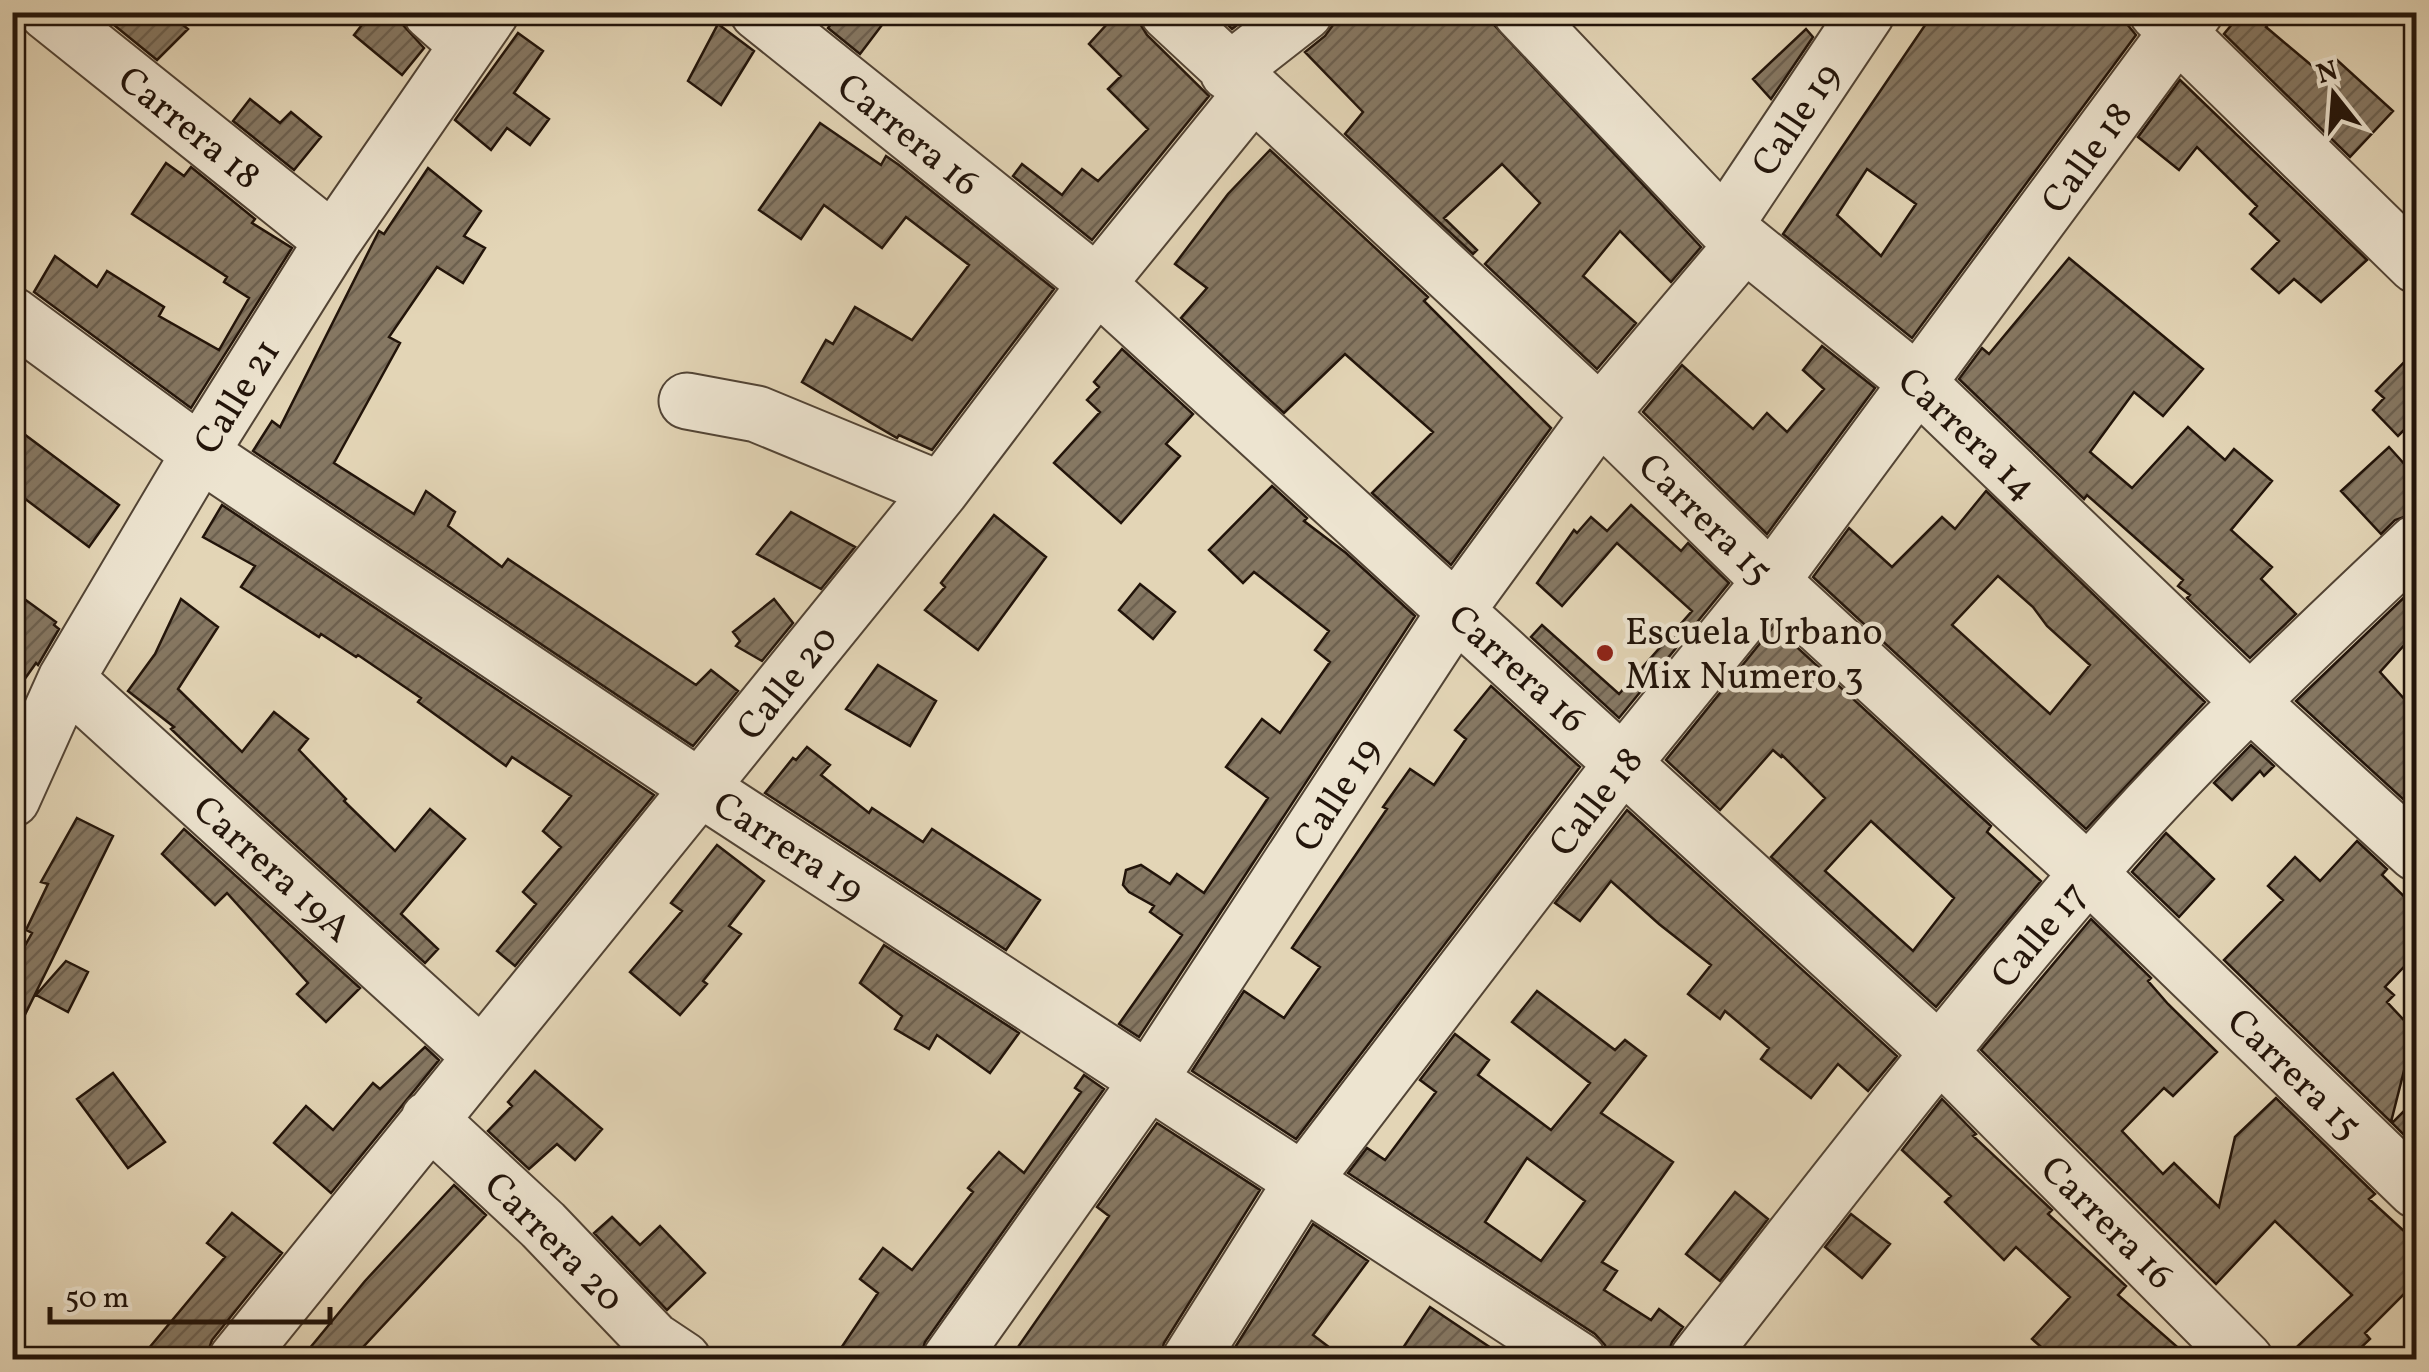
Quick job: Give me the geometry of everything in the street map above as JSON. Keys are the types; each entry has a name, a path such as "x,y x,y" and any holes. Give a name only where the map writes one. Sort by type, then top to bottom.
{"street":[{"name":"Carrera 18","path":"47,12 332,241"},
{"name":"Carrera 16","path":"758,12 1097,284 1939,1052 2244,1360"},
{"name":"Carrera 15","path":"1168,12 2088,873 2416,1190"},
{"name":"Calle 20","path":"236,1360 941,490 1097,284 1240,82 1305,12"},
{"name":"Carrera 14","path":"1521,12 1734,235 1919,384 2249,700 2416,853"},
{"name":"Calle 19","path":"950,1360 1148,1081 1456,611 1734,235 1867,12"},
{"path":"2176,19 2416,265"},
{"name":"Calle 18","path":"1190,1360 1303,1181 1919,384 2176,19"},
{"name":"Calle 21","path":"12,799 66,679 463,23"},
{"name":"Carrera 19","path":"12,315 200,452 700,788 1578,1360"},
{"path":"687,401 757,414 941,490"},
{"name":"Calle 17","path":"1697,1360 1939,1052 2088,873 2249,700 2416,543"},
{"name":"Carrera 19A","path":"66,679 481,1056"},
{"name":"Carrera 20","path":"429,1120 543,1225 653,1340 682,1360"}],"building":[{"path":"98,12 167,12 188,29 157,60"},
{"path":"372,12 391,12 424,48 402,75 354,35"},
{"path":"840,12 867,12 882,25 860,54 828,28"},
{"path":"1118,12 1138,12 1147,35 1209,96 1092,240 1013,176 1022,164 1062,195 1082,169 1098,181 1148,129 1108,89 1121,76 1089,44"},
{"path":"1215,12 1254,12 1232,29"},
{"path":"1335,12 1482,12 1701,247 1671,282 1620,231 1583,276 1636,323 1597,369 1485,264 1540,203 1502,164 1444,218 1477,250 1473,254 1345,134 1363,112 1305,52 1325,36 1333,25"},
{"path":"1934,12 2117,12 2136,35 1912,338 1783,234","holes":["1867,169 1916,204 1881,256 1837,215"]},
{"path":"2242,12 2279,12 2266,27 2323,75 2337,60 2393,111 2350,157 2224,34"},
{"path":"718,24 754,51 721,105 688,81"},
{"path":"1806,29 1813,37 1771,99 1753,79"},
{"path":"518,33 543,51 514,93 549,119 530,145 507,128 491,150 455,120"},
{"path":"2180,80 2367,260 2321,302 2294,279 2279,293 2252,269 2279,241 2250,214 2257,206 2197,147 2179,170 2138,137"},
{"path":"250,99 280,123 291,112 321,137 294,170 233,121"},
{"path":"820,123 881,165 886,156 899,165 1054,289 932,450 899,435 897,438 802,382 826,340 833,344 855,307 912,340 969,265 906,217 882,248 824,205 801,239 759,210"},
{"path":"1270,150 1428,297 1424,301 1551,428 1451,565 1372,493 1433,432 1345,354 1284,413 1181,318 1207,288 1175,264 1228,194"},
{"path":"166,163 184,176 191,167 255,219 252,223 292,248 191,408 34,292 55,256 97,287 107,271 164,307 159,316 219,350 249,298 224,282 227,277 132,214"},
{"path":"428,168 481,211 464,236 485,248 463,283 437,267 389,337 400,343 334,463 414,514 426,491 455,512 448,526 502,567 508,559 696,685 711,670 738,691 693,746 253,451 272,421 280,427 379,231 384,234"},
{"path":"2069,258 2203,369 2163,416 2134,392 2090,452 2132,488 2188,427 2225,460 2234,449 2272,481 2231,530 2272,567 2261,579 2296,614 2250,658 2187,598 2190,595 2178,586 2183,580 2087,495 2084,499 1959,379 1982,348 1989,354"},
{"path":"1822,346 1875,388 1767,534 1643,412 1682,365 1753,429 1767,413 1787,432 1824,389 1803,370"},
{"path":"1122,349 1193,414 1166,444 1180,456 1121,523 1054,463 1100,412 1087,400 1099,387 1094,382"},
{"path":"2416,350 2416,427 2411,423 2398,436 2373,410 2384,398 2376,391"},
{"path":"12,425 119,505 89,547 12,489"},
{"path":"2389,447 2416,477 2416,513 2395,520 2381,534 2341,491"},
{"path":"1272,486 1307,518 1304,521 1415,616 1139,1037 1119,1024 1182,935 1150,912 1154,906 1129,892 1123,885 1126,870 1141,865 1170,884 1177,874 1204,893 1268,798 1226,767 1262,719 1280,733 1330,662 1315,650 1329,631 1254,572 1243,583 1209,550"},
{"path":"1986,491 2205,702 2086,829 1813,577 1849,528 1892,567 1942,517 1955,529","holes":["1998,576 2033,607 2047,626 2090,665 2050,714 1952,625"]},
{"path":"222,505 654,795 515,966 497,951 536,904 523,892 561,847 543,831 571,796 512,757 506,766 418,702 421,698 358,655 321,634 319,637 241,587 255,566 203,537"},
{"path":"1631,505 1681,551 1688,543 1729,583 1619,718 1531,637 1542,625 1619,694 1692,611 1617,543 1562,606 1537,583 1574,530 1577,533 1591,517 1607,531"},
{"path":"791,512 855,547 821,589 757,554"},
{"path":"994,515 1046,557 978,650 925,610"},
{"path":"1140,584 1175,612 1153,639 1119,610"},
{"path":"2416,586 2416,632 2380,672 2416,712 2416,811 2296,701"},
{"path":"12,590 56,622 54,625 59,629 38,665 12,697"},
{"path":"181,599 218,627 178,689 242,752 274,712 308,739 299,750 395,851 430,809 465,839 401,914 438,949 425,963 226,782 171,729 174,727 128,691 155,654"},
{"path":"774,599 793,623 762,661 736,646 740,641 733,632"},
{"path":"1774,626 1991,826 1987,832 2041,881 1936,1007 1771,857 1825,798 1782,755 1773,750 1720,810 1666,760","holes":["1871,821 1954,898 1913,951 1825,871"]},
{"path":"878,665 936,701 910,746 846,709"},
{"path":"1491,686 1580,767 1296,1139 1192,1071 1244,991 1284,1018 1320,967 1292,948 1410,769 1434,785 1466,739 1455,730"},
{"path":"2251,745 2274,766 2264,776 2260,771 2232,800 2214,783"},
{"path":"807,747 830,765 821,775 869,813 872,808 923,842 932,829 1040,900 1006,950 765,793"},
{"path":"1627,810 1897,1056 1868,1091 1838,1064 1811,1098 1761,1059 1769,1048 1725,1011 1720,1019 1688,994 1711,965 1611,881 1580,921 1555,903"},
{"path":"77,818 113,836 12,1041 12,969 32,933 26,930 48,884 41,882"},
{"path":"184,829 360,988 326,1022 297,994 308,983 227,893 215,905 162,854"},
{"path":"2166,833 2214,879 2179,917 2132,872"},
{"path":"2357,841 2387,869 2382,875 2416,908 2416,954 2385,987 2394,995 2387,1002 2414,1031 2391,1122 2224,960 2283,900 2268,886 2295,857 2320,881"},
{"path":"717,845 764,881 729,926 741,934 680,1015 630,972 682,911 671,903"},
{"path":"2091,919 2217,1052 2173,1096 2164,1088 2122,1131 2163,1174 2174,1163 2219,1207 2235,1137 2276,1098 2375,1194 2369,1199 2416,1242 2416,1282 2365,1333 2370,1339 2348,1360 2283,1360 2352,1295 2275,1221 2216,1284 1981,1050"},
{"path":"884,945 1019,1033 990,1073 937,1035 929,1049 895,1029 902,1016 860,983"},
{"path":"66,961 88,972 68,1012 36,995"},
{"path":"1537,991 1615,1050 1625,1040 1646,1056 1601,1113 1673,1162 1602,1262 1617,1271 1604,1290 1651,1320 1659,1309 1683,1327 1666,1360 1609,1360 1605,1345 1595,1334 1348,1173 1367,1148 1385,1160 1436,1092 1420,1080 1455,1034 1489,1060 1478,1075 1551,1130 1590,1083 1512,1022","holes":["1527,1158 1585,1201 1541,1261 1485,1222"]},
{"path":"425,1047 439,1060 331,1193 274,1143 306,1106 333,1130 373,1083 380,1089"},
{"path":"535,1071 602,1129 575,1160 557,1144 529,1169 488,1131 512,1106 508,1102"},
{"path":"113,1073 165,1142 128,1168 77,1099"},
{"path":"1084,1075 1104,1089 925,1342 919,1360 833,1360 878,1293 860,1279 883,1248 912,1270 973,1192 968,1188 999,1152 1024,1173 1081,1092 1075,1088"},
{"path":"1942,1099 1976,1134 1973,1136 2052,1210 2048,1214 2126,1286 2118,1295 2192,1360 2028,1360 2040,1346 2032,1339 2070,1297 2016,1247 2004,1260 1945,1202 1951,1196 1902,1150"},
{"path":"2416,1099 2416,1147 2392,1123"},
{"path":"1157,1123 1260,1190 1164,1343 1159,1360 1009,1360 1109,1216 1097,1207"},
{"path":"454,1185 486,1215 351,1360 300,1360 365,1281"},
{"path":"1735,1192 1768,1219 1720,1281 1686,1254"},
{"path":"232,1213 282,1253 212,1340 205,1360 139,1360 225,1257 207,1243"},
{"path":"1851,1214 1890,1244 1862,1278 1825,1247"},
{"path":"612,1217 640,1245 660,1226 705,1273 667,1310 594,1233"},
{"path":"1313,1224 1368,1261 1313,1335 1346,1360 1227,1360"},
{"path":"1430,1307 1509,1360 1395,1360"}],"place":[{"name":"Escuela Urbano Mix Numero 3","path":"1605,653"}]}
